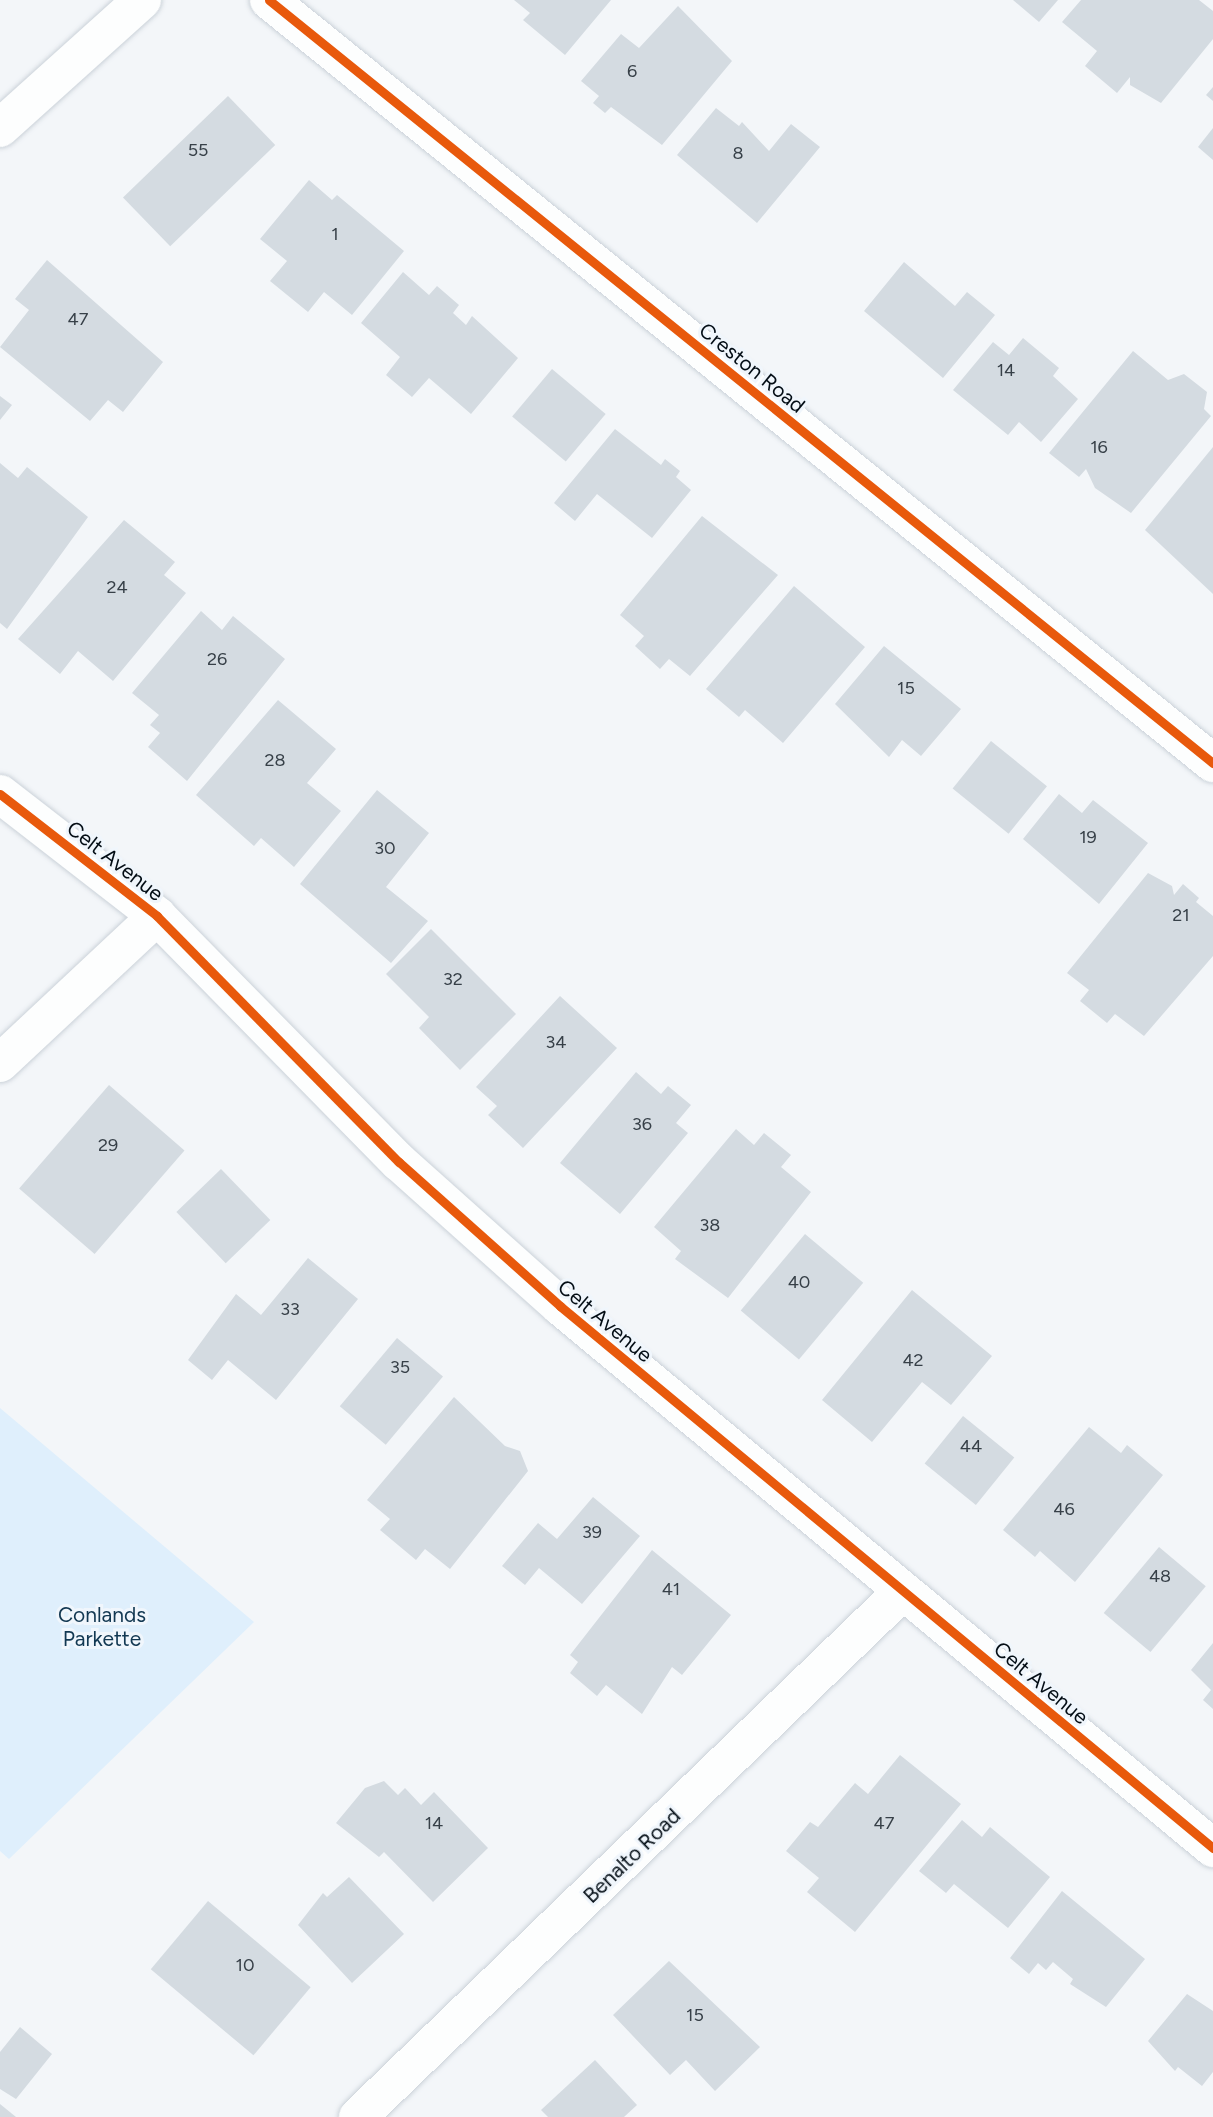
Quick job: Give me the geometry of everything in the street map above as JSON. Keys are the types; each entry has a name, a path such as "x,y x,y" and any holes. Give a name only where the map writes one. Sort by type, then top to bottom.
{"street":[{"path":"0,128 142,0"},
{"name":"Creston Road","path":"269,0 1213,763"},
{"name":"Celt Avenue","path":"0,794 157,916 410,1171 560,1306 1213,1848"},
{"path":"0,1063 157,916"},
{"name":"Benalto Road","path":"358,2117 903,1591"}],"green space":[{"name":"Conlands Parkette","path":"0,1408 254,1622 9,1859 0,1851"}],"building":[{"path":"514,0 611,0 565,55 523,20 530,13"},
{"path":"1013,0 1058,0 1039,22"},
{"path":"1081,0 1199,0 1213,11 1213,39 1161,103 1130,85 1130,77 1117,93 1085,66 1097,51 1062,22"},
{"path":"678,6 732,61 662,145 611,107 605,113 593,103 599,96 581,81 621,34 639,48"},
{"path":"1213,87 1213,101 1206,95"},
{"path":"228,96 275,145 170,246 123,197"},
{"path":"716,108 739,126 742,122 769,151 791,124 820,147 757,223 677,155"},
{"path":"1213,128 1213,160 1198,147"},
{"path":"309,180 332,200 337,195 404,251 352,315 324,292 308,312 270,281 287,261 260,239"},
{"path":"47,260 163,362 123,412 108,400 90,421 0,347 29,310 15,299"},
{"path":"904,262 955,306 967,292 995,315 943,378 864,311"},
{"path":"403,272 429,295 437,286 459,305 453,313 466,325 472,316 518,358 471,414 429,378 412,397 386,375 400,357 361,323"},
{"path":"1023,338 1059,368 1053,376 1078,399 1041,442 1019,422 1008,435 953,390 993,342 1009,355"},
{"path":"1133,351 1168,380 1184,374 1207,392 1204,409 1211,416 1131,513 1095,488 1086,469 1079,477 1049,453"},
{"path":"552,369 606,414 566,461 512,416"},
{"path":"0,396 12,405 0,420"},
{"path":"615,429 661,465 665,459 680,471 676,477 691,490 652,538 597,494 575,521 554,503"},
{"path":"1213,447 1213,594 1145,530"},
{"path":"0,463 18,478 27,467 88,517 7,629 0,623"},
{"path":"702,516 778,575 690,676 669,659 660,669 635,646 644,636 620,615"},
{"path":"124,520 175,562 164,575 186,593 113,681 78,651 60,674 18,639"},
{"path":"794,586 865,647 783,743 745,710 739,717 706,689"},
{"path":"201,611 222,630 233,616 285,659 187,781 148,747 160,733 150,725 159,715 132,693"},
{"path":"884,646 961,709 921,756 902,740 889,757 835,704"},
{"path":"278,700 336,749 307,783 341,811 294,867 261,838 254,846 196,795"},
{"path":"991,741 1047,786 1009,834 953,788"},
{"path":"377,790 429,833 386,887 428,921 391,963 300,884"},
{"path":"1059,794 1082,813 1093,800 1148,843 1099,904 1023,839"},
{"path":"1148,873 1172,886 1174,895 1183,884 1199,898 1196,902 1213,916 1213,956 1144,1036 1115,1014 1107,1023 1080,1001 1089,990 1067,973"},
{"path":"431,929 516,1014 460,1070 419,1028 429,1017 386,974"},
{"path":"560,996 617,1048 523,1148 488,1115 497,1106 476,1087"},
{"path":"636,1072 661,1094 668,1086 691,1105 676,1123 688,1133 620,1214 560,1163"},
{"path":"109,1085 184,1151 95,1254 19,1188"},
{"path":"736,1129 754,1145 764,1133 791,1155 781,1167 811,1192 728,1298 675,1259 681,1251 654,1227"},
{"path":"221,1169 270,1220 226,1263 176,1212"},
{"path":"805,1234 863,1283 799,1359 741,1311"},
{"path":"308,1258 358,1299 276,1400 228,1360 212,1380 188,1360 236,1294 261,1315"},
{"path":"912,1290 992,1356 951,1405 922,1382 872,1442 822,1400"},
{"path":"397,1338 443,1377 386,1445 340,1406"},
{"path":"454,1397 505,1446 520,1451 528,1471 450,1569 425,1549 416,1560 380,1530 390,1519 367,1500"},
{"path":"963,1416 1014,1458 976,1505 925,1463"},
{"path":"1089,1427 1121,1453 1127,1445 1163,1475 1075,1582 1040,1551 1035,1557 1003,1530"},
{"path":"593,1497 640,1536 582,1604 539,1568 525,1585 502,1566 538,1523 557,1539"},
{"path":"1159,1547 1206,1586 1150,1652 1104,1613"},
{"path":"652,1550 731,1615 682,1675 672,1667 642,1714 606,1685 597,1696 570,1673 578,1662 570,1655"},
{"path":"1213,1643 1213,1709 1203,1700 1211,1690 1191,1670"},
{"path":"900,1755 961,1804 855,1932 807,1892 819,1878 786,1851 810,1822 818,1827 855,1783 868,1794"},
{"path":"384,1781 398,1795 405,1788 421,1805 434,1792 488,1848 433,1902 384,1852 379,1857 336,1823 365,1788"},
{"path":"962,1820 982,1837 990,1827 1050,1877 1008,1928 954,1884 946,1893 919,1871"},
{"path":"349,1877 404,1934 352,1983 298,1925 323,1893 327,1897"},
{"path":"1062,1891 1145,1959 1106,2007 1070,1984 1073,1979 1053,1962 1046,1970 1038,1963 1029,1974 1010,1958"},
{"path":"208,1901 311,1987 253,2055 151,1969"},
{"path":"669,1961 760,2047 715,2091 686,2060 670,2075 613,2015"},
{"path":"1187,1994 1213,2011 1213,2072 1202,2086 1178,2067 1175,2071 1148,2041"},
{"path":"20,2027 52,2054 16,2099 0,2089 0,2052"},
{"path":"595,2060 637,2105 624,2117 548,2117 541,2110"},
{"path":"0,2104 16,2117 0,2117"}],"cycle path":[{"path":"269,0 1213,763"},
{"path":"0,794 157,916 399,1162 560,1306 1213,1848"}]}
